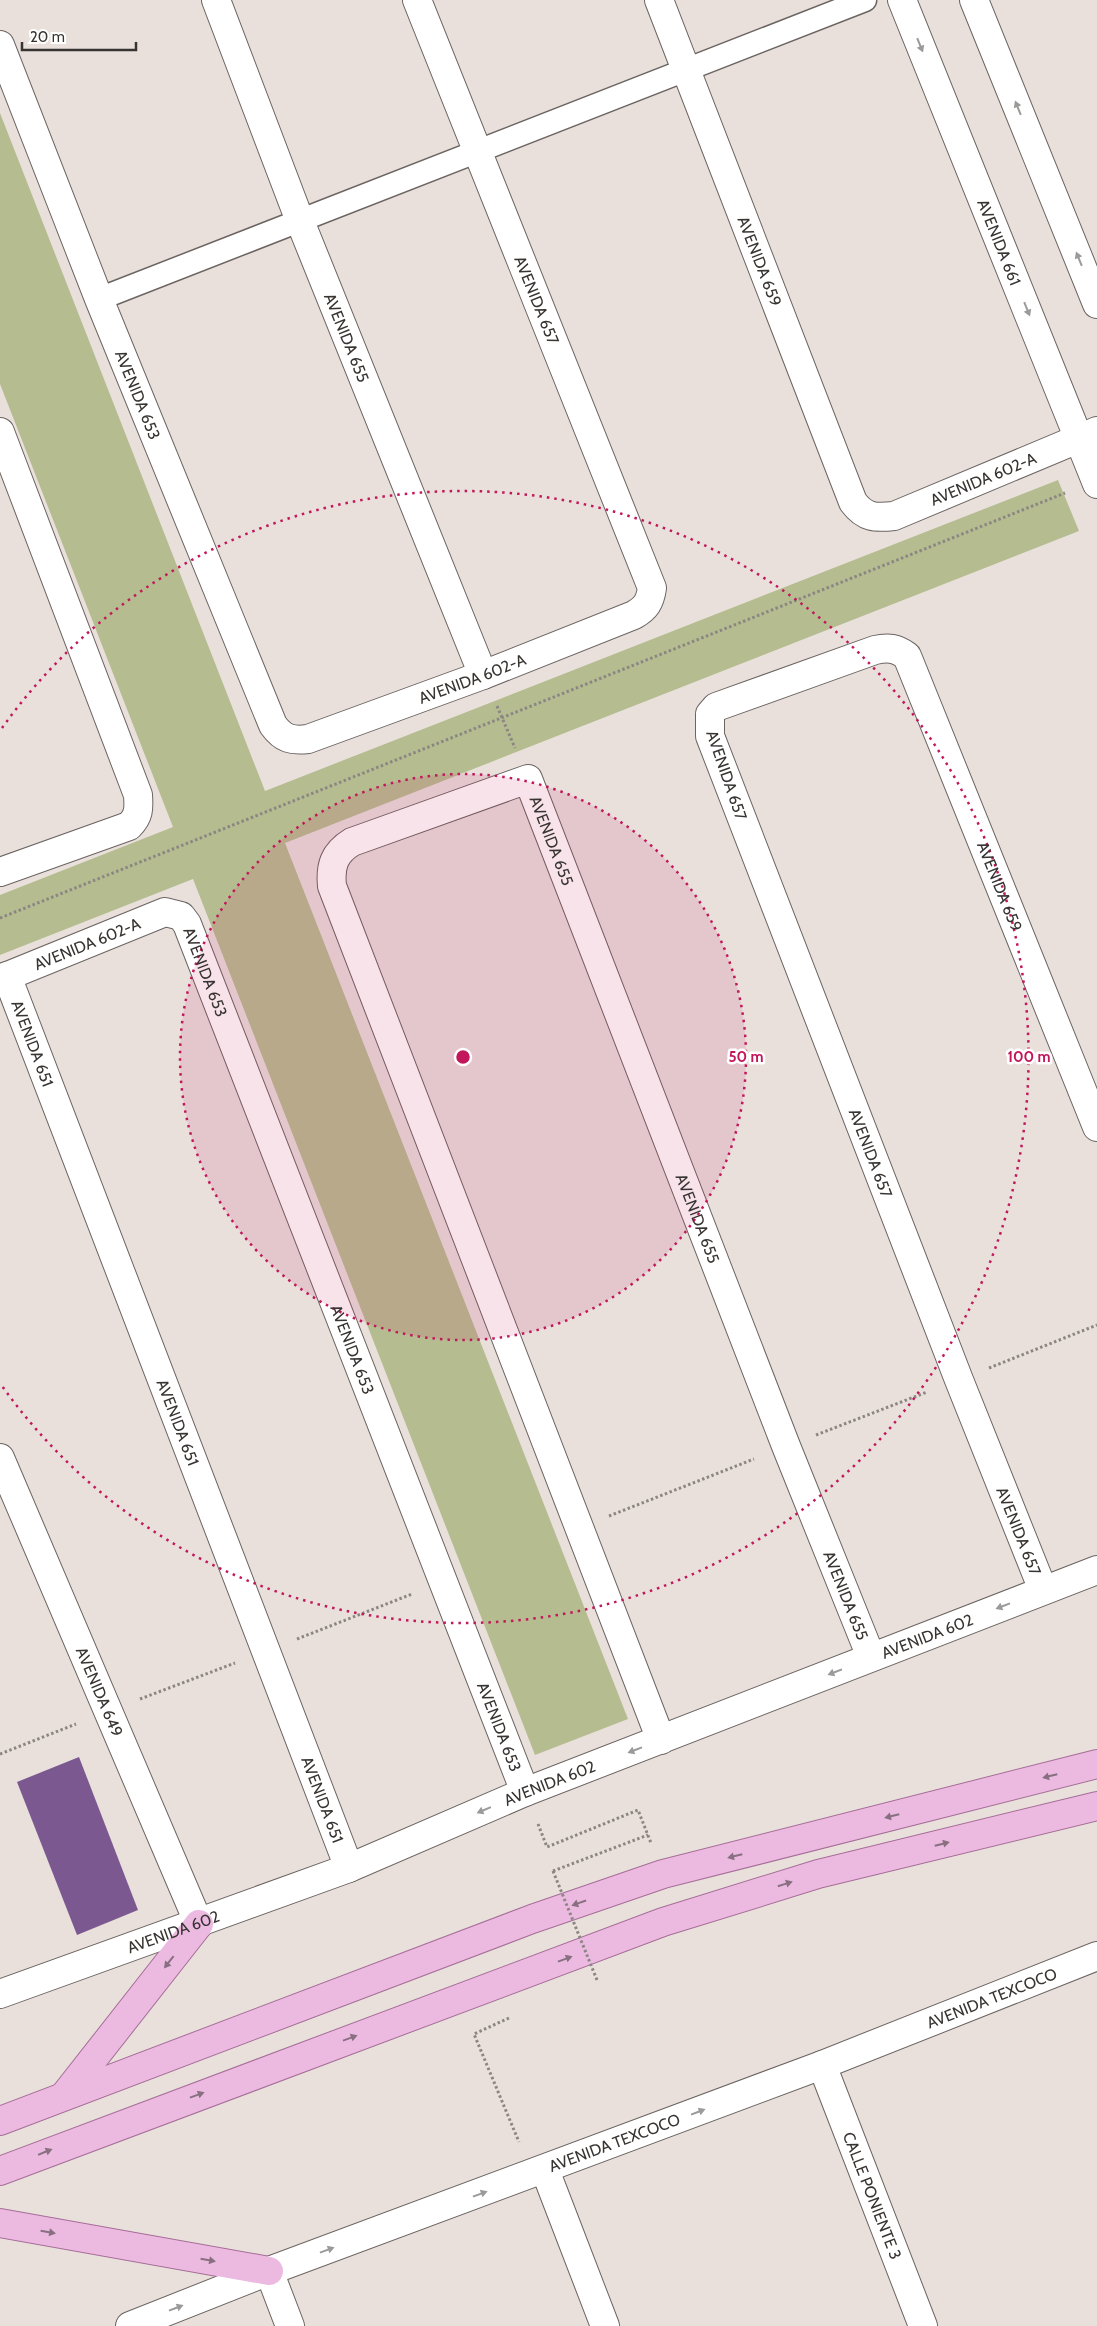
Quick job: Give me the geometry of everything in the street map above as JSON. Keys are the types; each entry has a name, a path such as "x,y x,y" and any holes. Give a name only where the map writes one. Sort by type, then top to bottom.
{"main road":[{"path":"0,2121 532,1919 663,1874 1097,1764"},
{"path":"0,2170 663,1922 818,1874 1097,1806"},
{"path":"64,2097 198,1924"},
{"path":"0,2223 269,2271"}],"street":[{"name":"AVENIDA 655","path":"216,0 300,220 483,675"},
{"name":"AVENIDA 657","path":"417,0 650,579 652,588 650,601"},
{"name":"AVENIDA 659","path":"659,0 853,502 869,517"},
{"path":"99,300 865,0"},
{"name":"AVENIDA 661","path":"902,0 1088,435 1096,483"},
{"path":"974,0 1097,304"},
{"name":"AVENIDA 653","path":"0,45 99,300 273,725 286,738"},
{"path":"0,432 138,795 137,818 129,826 117,832 0,872"},
{"name":"AVENIDA 602-A","path":"869,517 894,516 1088,435"},
{"name":"AVENIDA 602-A","path":"286,738 308,739 483,675 634,615 644,610 650,601"},
{"name":"AVENIDA 657","path":"898,650 887,648 875,650 726,702 716,707 710,714 710,736 958,1380 1043,1590"},
{"name":"AVENIDA 659","path":"898,650 907,656 913,666 1097,1127"},
{"name":"AVENIDA 655","path":"528,779 870,1658"},
{"path":"528,779 352,842 342,848 333,860 330,872 332,886 581,1527 661,1740"},
{"name":"AVENIDA 602-A","path":"3,977 156,915 165,912 174,913"},
{"name":"AVENIDA 653","path":"174,913 181,916 187,924 525,1792"},
{"name":"AVENIDA 651","path":"3,977 349,1868"},
{"name":"AVENIDA 649","path":"0,1458 198,1924"},
{"name":"AVENIDA 602","path":"0,1994 349,1868 525,1792 1097,1570"},
{"name":"AVENIDA TEXCOCO","path":"130,2326 269,2271 545,2170 822,2065 1097,1957"},
{"name":"CALLE PONIENTE 3","path":"822,2065 923,2326"},
{"path":"545,2170 605,2326"},
{"path":"269,2271 290,2326"}],"path":[{"path":"0,918 1096,483"},
{"path":"483,675 528,779"},
{"path":"581,1527 1097,1325"},
{"path":"0,1754 443,1582"},
{"path":"525,1792 547,1847 638,1810 663,1874"},
{"path":"597,1980 553,1871 648,1835"},
{"path":"516,2015 474,2034 519,2143"}],"green space":[{"path":"0,113 265,791 1058,480 1079,531 285,843 628,1719 535,1755 193,879 0,955 0,895 173,827 0,384"}],"building":[{"path":"79,1757 138,1910 77,1935 17,1782"}]}
